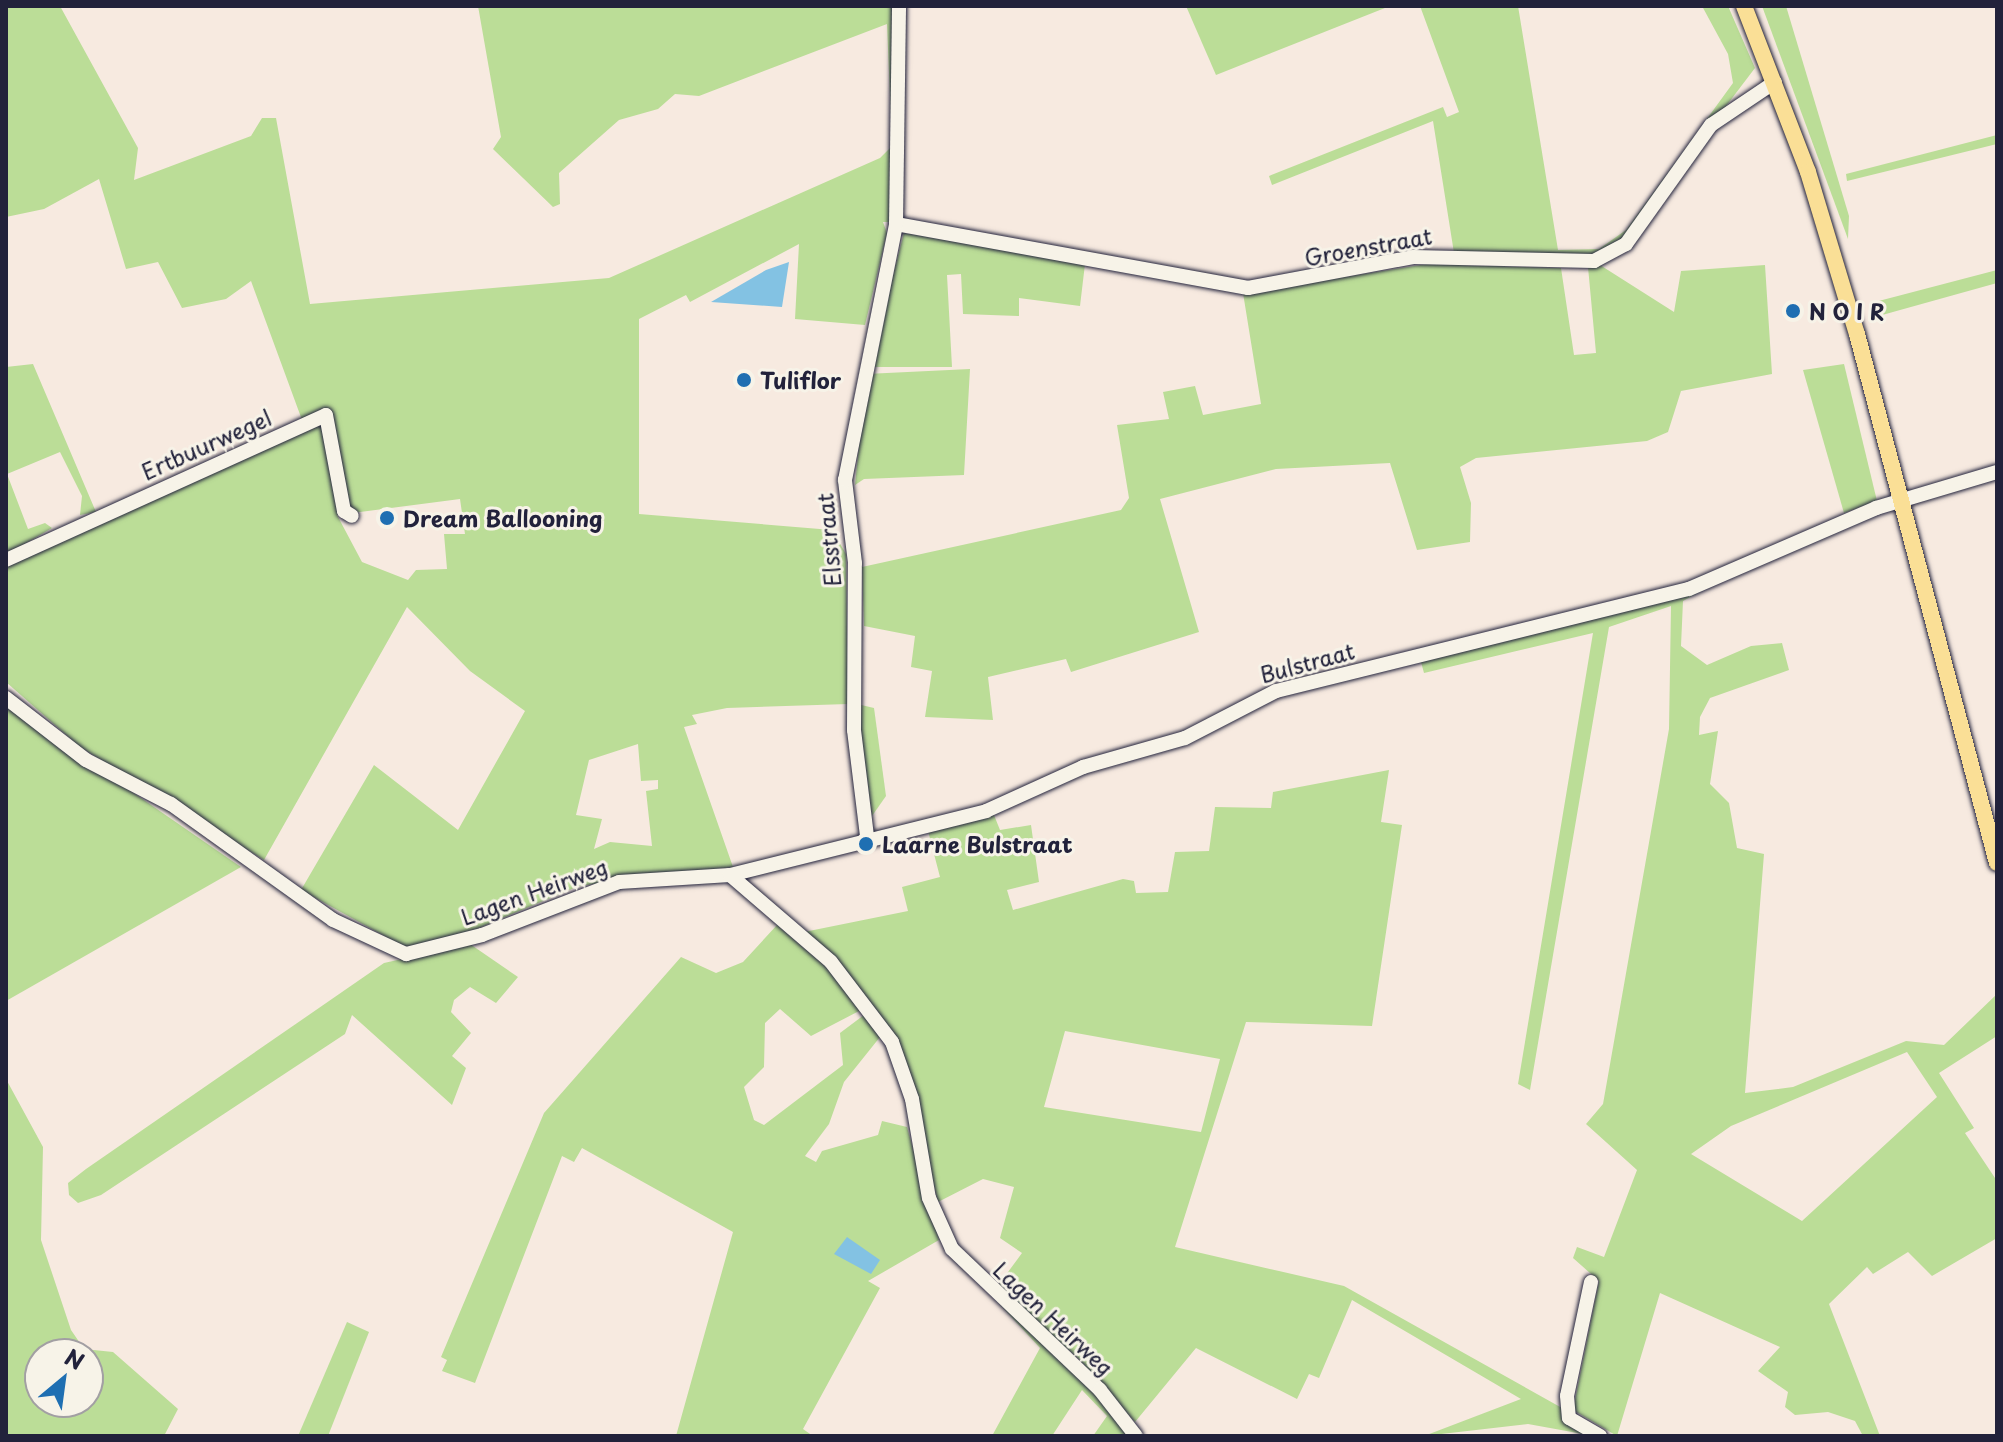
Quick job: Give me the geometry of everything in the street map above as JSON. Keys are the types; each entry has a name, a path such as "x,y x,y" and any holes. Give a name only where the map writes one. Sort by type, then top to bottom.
{"main road":[{"path":"1744,6 1775,82 1841,280 1997,863"}],"street":[{"name":"Elsstraat","path":"867,836 854,730 855,563 845,480 896,224 899,6"},
{"name":"Groenstraat","path":"896,224 1248,288 1413,257 1594,261 1626,244 1711,125 1775,82"},
{"name":"Ertbuurwegel","path":"6,560 326,415 344,511 352,516"},
{"name":"Bulstraat","path":"730,875 867,836 986,811 1083,767 1185,738 1276,691 1689,589 1901,503 1997,472"},
{"name":"Lagen Heirweg","path":"6,698 86,760 171,804 333,920 406,954 482,935 619,882 730,875 831,962 892,1042 912,1099 929,1198 952,1249 1100,1390 1136,1436"},
{"path":"1591,1282 1567,1396 1569,1418 1600,1436"}],"green space":[{"path":"6,6 60,6 138,148 134,180 251,136 262,118 276,118 310,304 609,278 880,158 892,146 887,24 699,96 675,94 658,109 619,120 559,173 560,204 553,207 493,149 501,137 478,6 894,6 892,222 883,222 887,233 865,325 795,319 799,244 690,302 686,295 639,319 639,514 832,530 846,554 848,704 727,708 692,715 697,724 684,727 733,867 579,886 462,935 408,949 301,890 374,765 458,830 525,711 470,671 407,607 264,860 80,747 6,682 6,565 302,420 251,281 226,299 182,308 158,262 126,269 99,179 44,209 6,217","holes":["460,499 465,534 444,534 447,569 416,570 408,580 362,562 337,515","638,744 641,781 658,780 658,789 646,791 652,846 610,842 594,849 602,819 576,815 589,760"]},
{"path":"1186,6 1390,6 1216,75"},
{"path":"1420,6 1518,6 1558,250 1599,249 1626,230 1733,83 1728,54 1702,6 1728,6 1755,68 1628,235 1598,255 1454,253 1433,121 1272,185 1269,176 1443,107 1447,117 1459,112"},
{"path":"1762,6 1786,6 1849,216 1848,239"},
{"path":"1997,135 1997,144 1847,181 1846,174"},
{"path":"904,233 1085,264 1080,306 1019,298 1019,316 963,314 961,274 947,275 952,367 869,367"},
{"path":"1427,264 1561,268 1574,355 1596,353 1588,267 1600,265 1674,312 1681,271 1765,265 1772,374 1681,391 1668,432 1647,441 1476,458 1460,467 1471,503 1470,542 1417,550 1390,463 1276,469 1160,499 1199,632 1071,672 1066,659 988,677 993,720 925,717 932,671 911,667 915,636 864,626 862,567 1121,510 1129,498 1117,425 1169,419 1163,392 1195,386 1203,415 1261,404 1243,293"},
{"path":"1997,270 1997,283 1875,317 1871,303"},
{"path":"33,364 96,512 80,515 82,496 60,452 7,474 28,529 45,523 52,528 6,555 6,367"},
{"path":"1844,364 1877,501 1844,513 1803,370"},
{"path":"970,369 964,475 864,479 855,485 866,374"},
{"path":"1736,572 1683,601 1681,646 1707,665 1751,646 1782,643 1789,670 1710,698 1700,717 1699,735 1718,731 1710,784 1729,803 1737,848 1764,854 1745,1093 1793,1087 1906,1041 1944,1045 1997,994 1997,1036 1939,1073 1974,1128 1965,1133 1997,1181 1997,1238 1932,1276 1908,1252 1873,1274 1867,1267 1829,1304 1880,1436 1863,1436 1855,1421 1828,1412 1795,1415 1785,1407 1788,1392 1758,1371 1780,1347 1660,1293 1617,1436 1573,1410 1599,1281 1573,1258 1577,1247 1604,1257 1637,1170 1586,1124 1603,1104 1669,729 1671,606 1609,627 1530,1090 1518,1084 1593,633 1424,673 1421,662 1623,612 1645,593","holes":["1907,1052 1937,1097 1802,1221 1691,1154 1731,1126"]},
{"path":"857,704 874,708 886,796 872,816"},
{"path":"6,705 241,867 6,1001"},
{"path":"1389,770 1381,822 1402,825 1372,1026 1246,1022 1175,1247 1344,1286 1562,1408 1594,1436 1528,1424 1424,1436 1521,1399 1352,1300 1319,1378 1309,1374 1297,1399 1196,1348 1135,1422 1079,1359 997,1287 1022,1253 1000,1238 1014,1187 983,1179 938,1202 900,1046 804,932 908,911 902,887 940,877 928,831 994,815 1000,830 1031,825 1039,882 1007,890 1013,910 1123,879 1134,881 1136,893 1168,892 1175,852 1209,851 1215,807 1271,808 1273,792","holes":["1065,1031 1220,1059 1201,1132 1044,1107"]},
{"path":"777,925 831,971 861,1010 811,1036 780,1009 765,1023 764,1067 744,1087 754,1120 764,1125 843,1065 840,1033 864,1015 880,1037 844,1082 829,1124 805,1156 816,1162 822,1151 878,1135 882,1121 907,1127 939,1240 868,1281 880,1288 803,1429 813,1436 676,1436 733,1232 582,1148 574,1162 562,1156 475,1383 442,1371 447,1360 441,1357 544,1113 681,957 716,973 743,962"},
{"path":"470,944 518,977 496,1003 470,987 454,1000 451,1012 471,1033 452,1056 466,1068 452,1105 352,1015 345,1034 101,1195 78,1203 69,1195 68,1183 86,1169 384,963"},
{"path":"6,1079 43,1147 41,1240 71,1330 76,1338 24,1338 24,1418 104,1418 104,1351 113,1352 178,1409 164,1436 6,1436"},
{"path":"991,1295 1094,1391 1131,1436 1093,1436 1107,1416 1082,1390 1052,1436 992,1436 1040,1348"},
{"path":"347,1322 369,1332 328,1436 298,1436"}],"water":[{"path":"789,262 782,307 711,302 766,270"},
{"path":"847,1237 880,1260 871,1274 834,1254"}],"place":[{"name":"N O I R","path":"1793,311"},
{"name":"Tuliflor","path":"744,380"},
{"name":"Dream Ballooning","path":"387,518"},
{"name":"Laarne Bulstraat","path":"866,844"}]}
